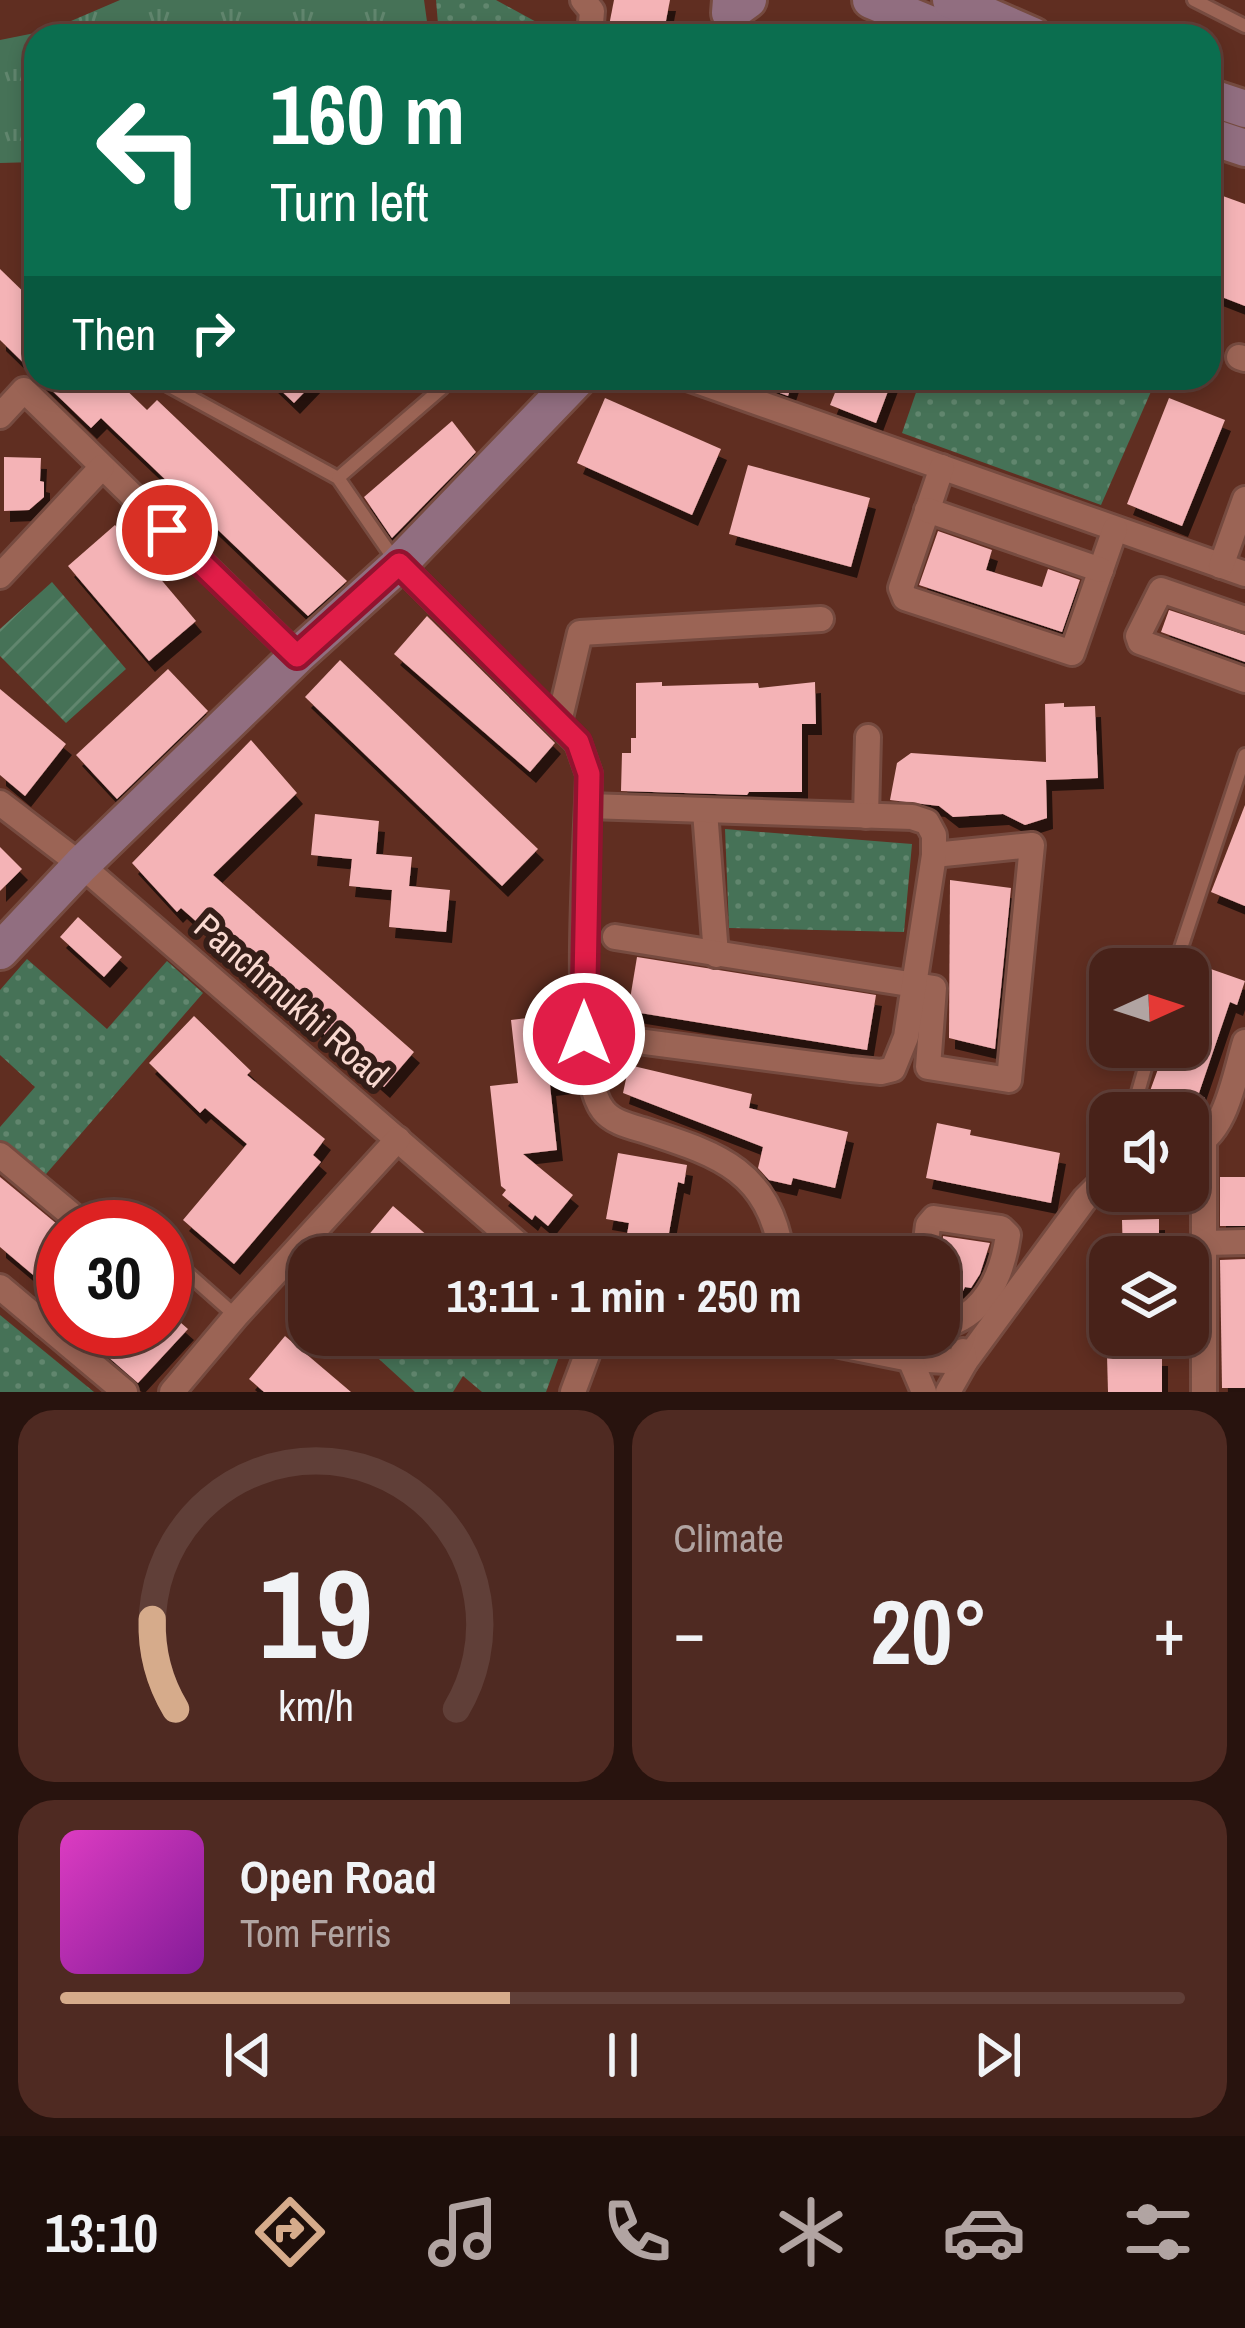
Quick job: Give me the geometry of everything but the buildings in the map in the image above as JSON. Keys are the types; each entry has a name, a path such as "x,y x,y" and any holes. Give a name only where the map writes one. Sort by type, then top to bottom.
{"street":[{"path":"871,0 929,24"},
{"path":"951,0 1006,24"},
{"path":"0,416 24,390 297,656"},
{"path":"0,951 81,865 399,564 566,390"},
{"path":"722,390 1233,570 1245,499"},
{"path":"0,576 102,467"},
{"path":"941,467 901,595 1066,654 1076,647 1115,529"},
{"path":"927,510 1101,569"},
{"path":"1171,592 1186,554"},
{"path":"399,564 560,722 578,742 584,758 589,774 584,1034 592,1086 603,1110 618,1122 714,1154 737,1168 767,1208 779,1236"},
{"path":"1245,619 1161,590 1138,636 1140,642 1245,680"},
{"path":"560,722 580,633 821,620"},
{"path":"866,816 868,737"},
{"name":"Panchmukhi Road","path":"0,803 81,865 509,1236"},
{"path":"584,1034 881,1072 892,1069 906,1037 934,855 934,835 927,822 912,818 589,806"},
{"path":"705,811 716,955"},
{"path":"615,938 934,988 928,1067 1009,1080 1032,845 934,855"},
{"path":"1209,1133 1236,1102 1245,1042"},
{"path":"172,1392 398,1139"},
{"path":"0,1155 54,1200"},
{"path":"948,1392 1089,1194"},
{"path":"927,1236 934,1218 1001,1228 1008,1235 991,1292 979,1307 960,1318"},
{"path":"1209,1243 1245,1242"},
{"path":"0,1287 36,1317"},
{"path":"960,1351 965,1363"},
{"path":"82,1356 125,1392"},
{"path":"573,1392 586,1356"},
{"path":"895,1356 965,1363"},
{"path":"1204,1356 1204,1392"},
{"path":"910,1359 924,1392"}],"lane":[{"path":"1194,0 1245,26"},
{"path":"177,390 338,478 399,564"},
{"path":"338,478 440,390"},
{"path":"1181,948 1245,755"},
{"path":"192,1276 236,1316"}],"green space":[{"path":"120,0 424,0 427,24 64,24"},
{"path":"436,0 496,0 540,24 438,24"},
{"path":"24,35 24,162 0,163 0,40"},
{"path":"917,390 1152,390 1101,505 902,433"},
{"path":"52,582 126,669 66,723 0,656 0,629"},
{"path":"725,829 912,844 904,932 729,928"},
{"path":"27,959 107,1029 167,961 203,993 40,1181 0,1145 0,1127 35,1087 0,1055 0,990"},
{"path":"0,1315 36,1344 36,1356 50,1356 94,1392 0,1392"},
{"path":"376,1356 559,1356 546,1392 482,1392 463,1376 453,1392 415,1392"}],"route":[{"path":"167,530 297,656 399,564 578,742 589,774 584,1034"}]}
